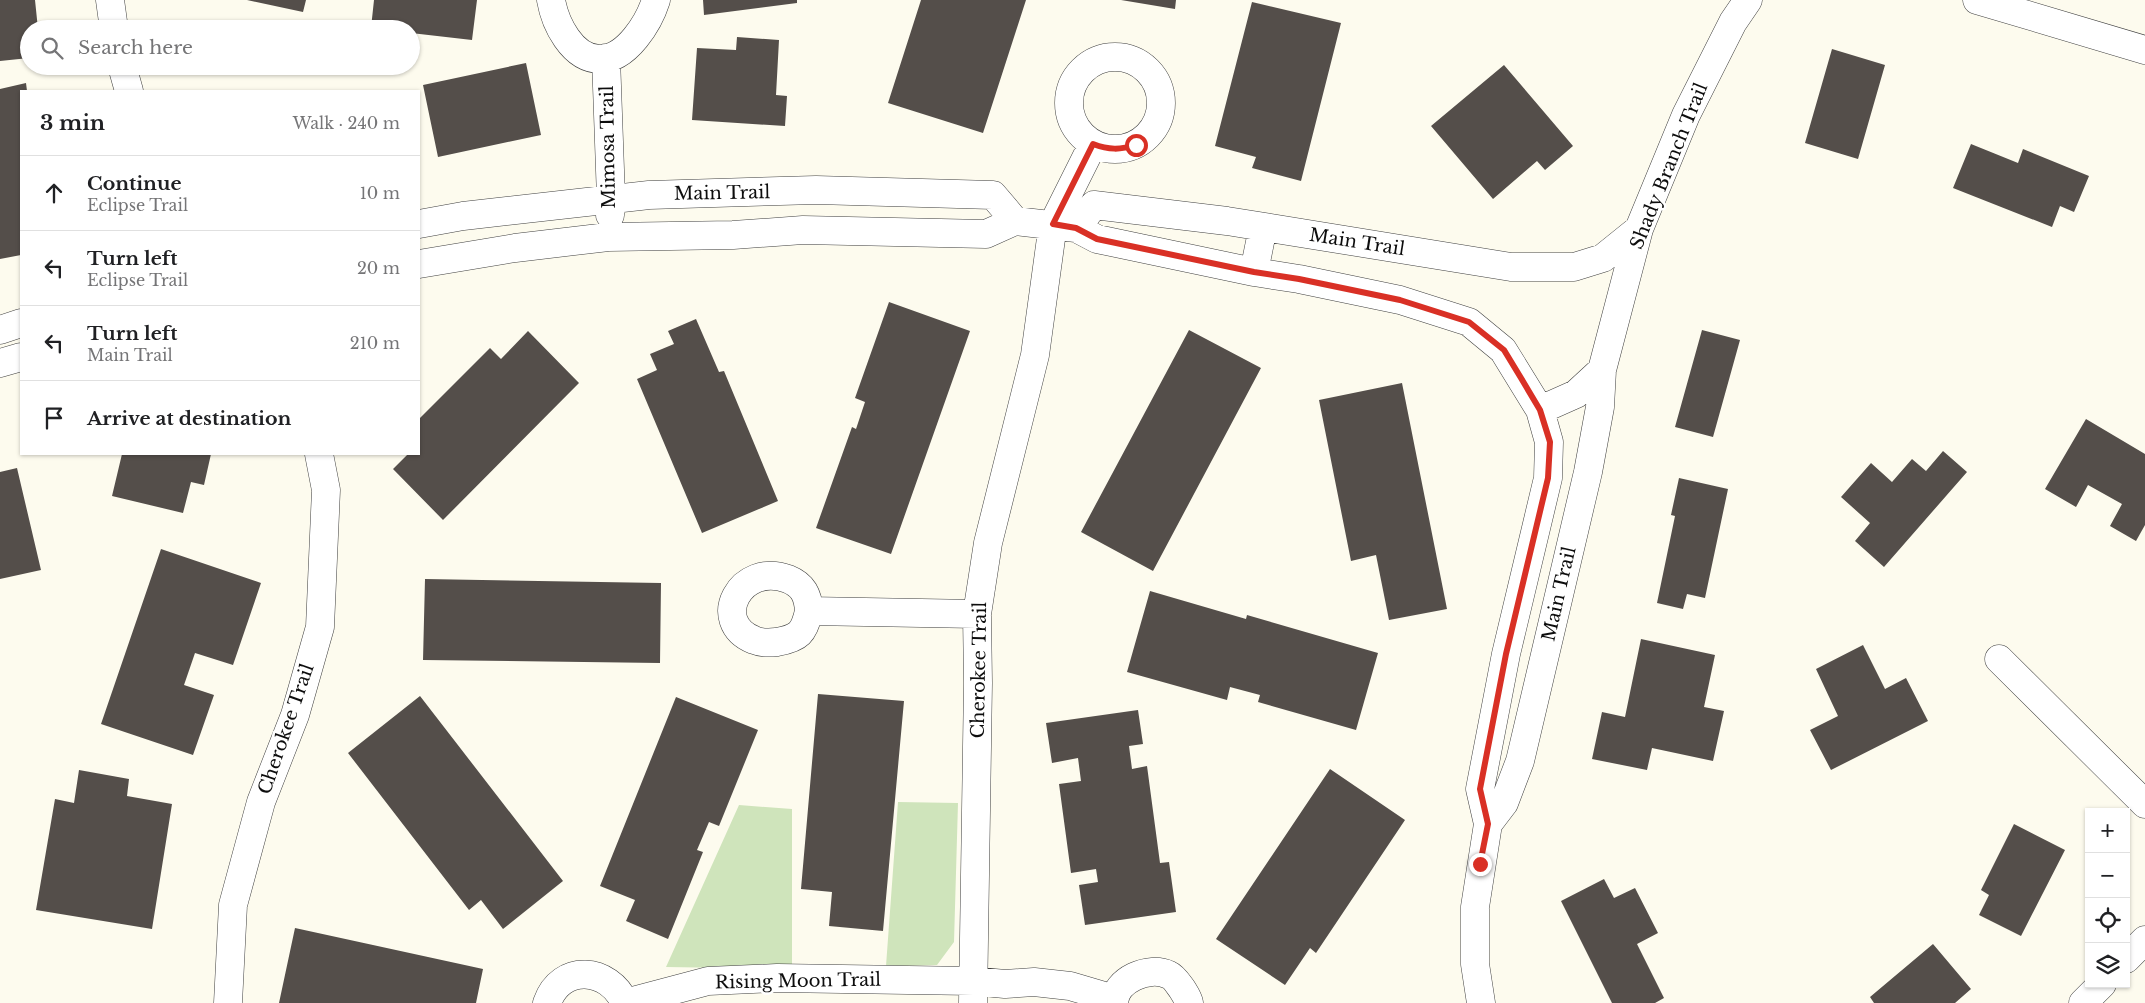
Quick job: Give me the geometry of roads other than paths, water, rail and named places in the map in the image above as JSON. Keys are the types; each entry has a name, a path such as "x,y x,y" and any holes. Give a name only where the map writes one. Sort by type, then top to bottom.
{"street":[{"path":"110,0 113,20"},
{"name":"Mimosa Trail","path":"551,0 555,20 567,40 584,54 598,60 606,58 611,198 608,237"},
{"path":"606,58 624,48 640,34 652,14 656,0"},
{"name":"Shady Branch Trail","path":"1602,370 1639,229 1686,115 1733,22 1748,0"},
{"path":"1977,0 2145,50"},
{"path":"125,75 129,90"},
{"path":"1064,226 1093,144"},
{"name":"Main Trail","path":"420,224 450,218 611,198 649,195 816,190 993,195 1015,221"},
{"name":"Main Trail","path":"1064,226 1094,205 1263,227 1511,267 1574,267 1603,258 1639,229"},
{"path":"450,218 456,258"},
{"name":"Main Trail","path":"420,264 515,248 608,237 733,235 803,230 986,234 1015,221 1064,226 1097,239 1400,300 1469,322 1504,350 1540,410 1550,442 1548,478 1506,654 1480,789 1488,824 1475,907 1475,964 1481,1003"},
{"name":"Cherokee Trail","path":"973,992 978,683 977,614 988,543 1035,356 1064,226"},
{"path":"1254,272 1263,227"},
{"path":"0,330 20,323"},
{"path":"0,363 20,357"},
{"path":"1540,410 1576,394 1602,370"},
{"name":"Main Trail","path":"1488,824 1504,802 1520,761 1588,472 1600,407 1602,370"},
{"name":"Cherokee Trail","path":"228,1003 233,905 261,802 295,715 320,627 326,490 320,455"},
{"path":"809,611 977,614"},
{"path":"1998,659 2145,804"},
{"path":"2130,955 2145,940"},
{"path":"973,992 1005,984 1034,982 1070,986 1114,1001 1122,985 1134,976 1153,972 1170,975 1180,986 1189,1003"},
{"name":"Rising Moon Trail","path":"547,1003 563,981 579,974 599,977 607,981 621,994 624,1003 708,981 777,978 973,992"},
{"path":"2083,1003 2098,988"}]}
